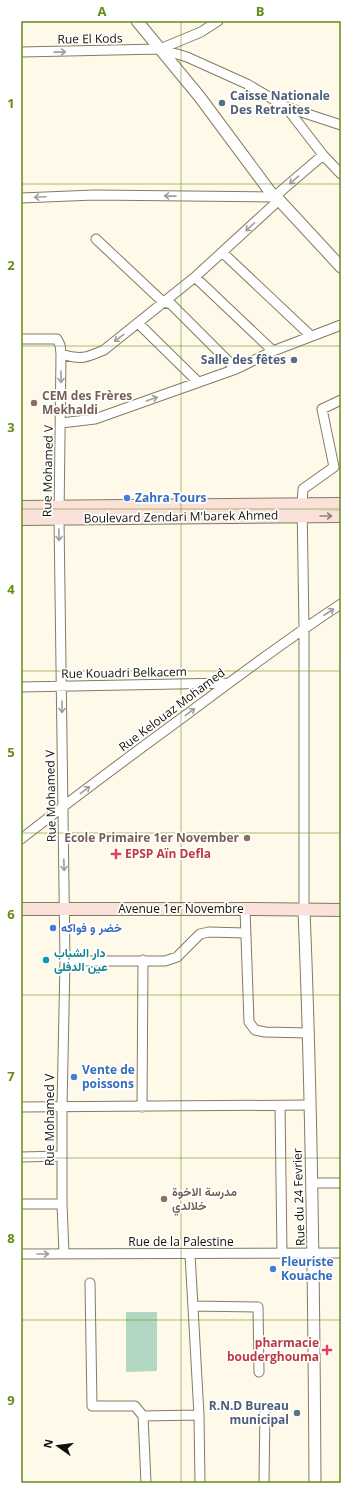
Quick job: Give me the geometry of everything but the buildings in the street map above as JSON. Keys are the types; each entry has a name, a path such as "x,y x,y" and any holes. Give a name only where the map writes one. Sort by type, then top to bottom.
{"main road":[{"path":"302,510 341,504"},
{"path":"21,507 59,512"},
{"name":"Boulevard Zendari M'barek Ahmed","path":"21,519 59,512 302,510 341,516"},
{"name":"Avenue 1er Novembre","path":"21,909 341,910"}],"street":[{"path":"136,21 199,96 276,199 341,267"},
{"path":"160,50 201,32 218,21"},
{"path":"160,50 187,57 248,84 286,107 341,125"},
{"name":"Rue El Kods","path":"21,52 160,50"},
{"path":"286,107 323,155 341,174"},
{"path":"62,354 74,358 87,357 104,350 223,253 276,199 323,155"},
{"path":"21,198 94,195 276,199"},
{"path":"96,239 163,302 171,304 236,369"},
{"path":"223,253 311,336"},
{"path":"195,277 273,351"},
{"path":"138,323 198,382"},
{"path":"61,423 95,419 236,369 273,351 341,324"},
{"name":"Rue Mohamed V","path":"21,339 57,338 62,354 59,512 62,687 62,807 65,909 62,1107 62,1204 64,1254"},
{"path":"304,911 303,489 334,467 322,409 341,400"},
{"name":"Rue Kelouaz Mohamed","path":"21,839 228,683 304,628 341,604"},
{"name":"Rue Kouadri Belkacem","path":"21,687 228,683"},
{"path":"245,909 249,1022 255,1030 265,1032 309,1033"},
{"name":"Rue du 24 Fevrier","path":"304,911 309,1033 314,1254 315,1483"},
{"path":"65,961 165,961 176,957 200,934 209,932 245,933"},
{"path":"142,1107 143,960"},
{"path":"21,1107 310,1105"},
{"path":"280,1106 282,1253"},
{"path":"21,1157 62,1156"},
{"path":"312,1183 341,1183"},
{"path":"21,1204 62,1204"},
{"name":"Rue de la Palestine","path":"21,1254 341,1253"},
{"path":"190,1254 199,1415 200,1483"},
{"path":"90,1283 92,1406 135,1406 143,1416 146,1483"},
{"path":"193,1306 258,1307 259,1372"},
{"path":"264,1483 265,1408"},
{"path":"143,1416 199,1415"}],"green space":[{"path":"126,1312 157,1312 157,1371 126,1372"}],"place":[{"name":"Caisse Nationale Des Retraites","path":"222,103"},
{"name":"Salle des fêtes","path":"294,360"},
{"name":"CEM des Frères Mekhaldi","path":"34,403"},
{"name":"Zahra Tours","path":"127,498"},
{"name":"Ecole Primaire 1er November","path":"247,838"},
{"name":"EPSP Aïn Defla","path":"116,854"},
{"name":"خضر و فواكه","path":"53,928"},
{"name":"دار الشباب عين الدفلى","path":"46,960"},
{"name":"Vente de poissons","path":"74,1077"},
{"name":"مدرسة الاخوة خلالدي","path":"164,1199"},
{"name":"Fleuriste Kouache","path":"273,1269"},
{"name":"pharmacie bouderghouma","path":"327,1350"},
{"name":"R.N.D Bureau municipal","path":"297,1413"}]}
